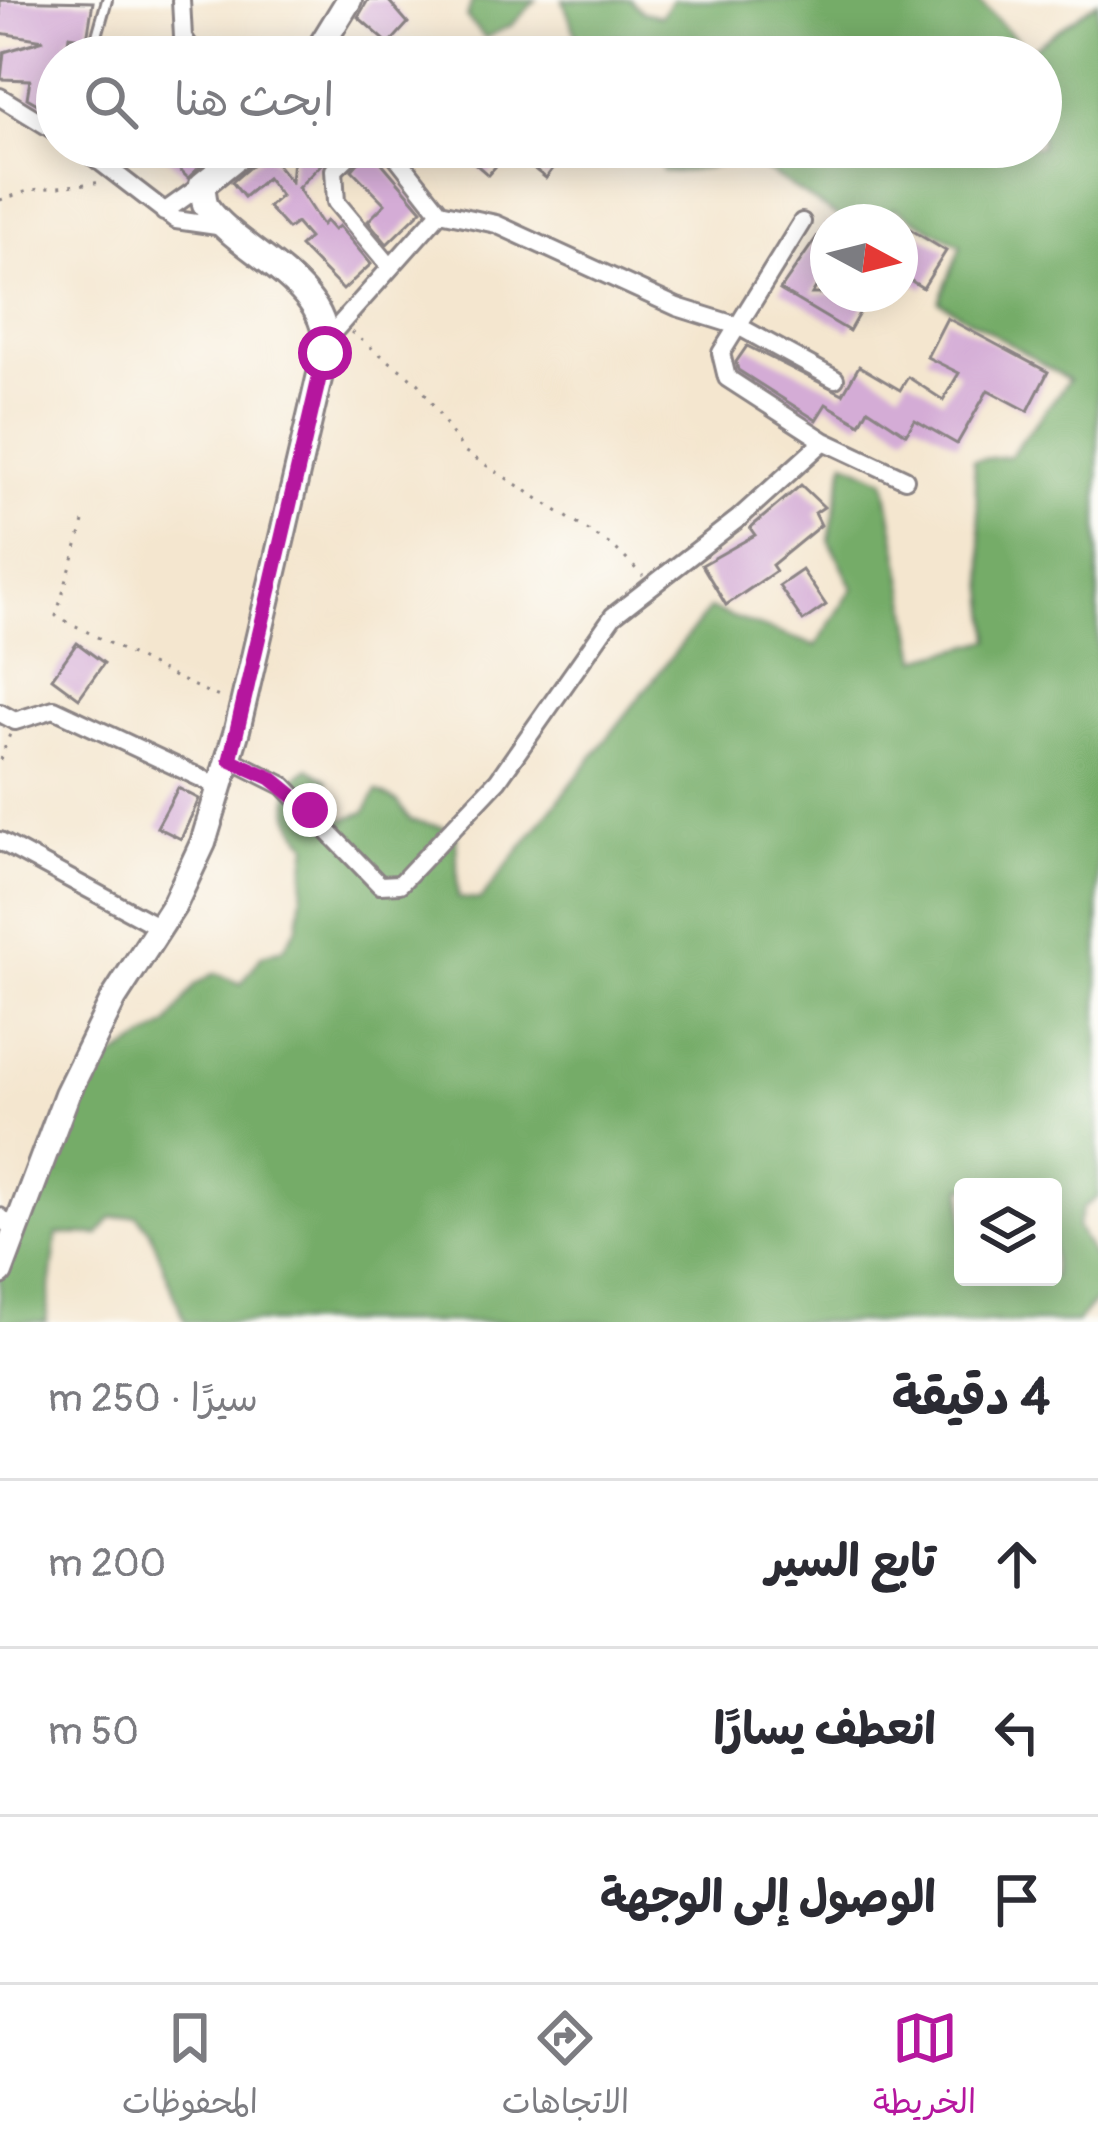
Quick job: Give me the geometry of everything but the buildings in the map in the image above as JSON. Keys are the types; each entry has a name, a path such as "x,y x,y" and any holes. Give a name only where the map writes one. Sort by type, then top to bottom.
{"street":[{"path":"181,0 183,36"},
{"path":"327,36 349,0"},
{"path":"330,32 332,36"},
{"path":"0,97 36,117"},
{"path":"109,168 164,212 191,226 224,227"},
{"path":"164,212 223,168"},
{"path":"336,168 336,202 388,265"},
{"path":"405,168 440,212 496,224 676,307 738,326 835,380"},
{"path":"202,185 206,205 224,227 307,298 333,331"},
{"path":"0,1272 7,1223 77,1073 187,881 222,788 333,331 440,212"},
{"path":"802,222 721,353 727,378 824,441 905,479"},
{"path":"230,760 284,786 370,878 394,886 498,780 613,616 739,518 824,441"},
{"path":"8,717 54,709 222,788"},
{"path":"0,841 159,927"}],"lane":[{"path":"97,36 107,0"}],"path":[{"path":"0,200 119,176"},
{"path":"333,331 419,384 464,451 615,548 653,585"},
{"path":"84,522 56,616 119,647 134,662 243,707"},
{"path":"0,760 8,717"}],"green space":[{"path":"472,0 536,0 512,25 489,36 483,36 467,18"},
{"path":"563,0 630,0 643,12 661,16 672,0 977,0 1014,36 576,36"},
{"path":"1098,1 1098,1197 1083,1208 1077,1227 1098,1265 1098,1298 1077,1322 185,1322 150,1231 136,1215 111,1218 99,1235 57,1234 46,1322 0,1322 0,1265 42,1171 111,1059 168,1025 195,985 215,973 241,984 262,955 283,949 298,926 308,844 296,829 288,799 291,781 309,768 328,781 327,803 343,820 365,812 377,791 398,802 410,820 456,830 458,898 480,900 709,609 816,646 853,588 829,540 845,461 885,480 918,659 991,640 973,460 1010,456 1069,380 939,301 961,246 918,222 918,204 818,204 763,168 1062,168 1062,36 1050,36"},
{"path":"662,168 703,168 682,172"}],"route":[{"path":"310,810 284,786 230,760 325,353"}]}
